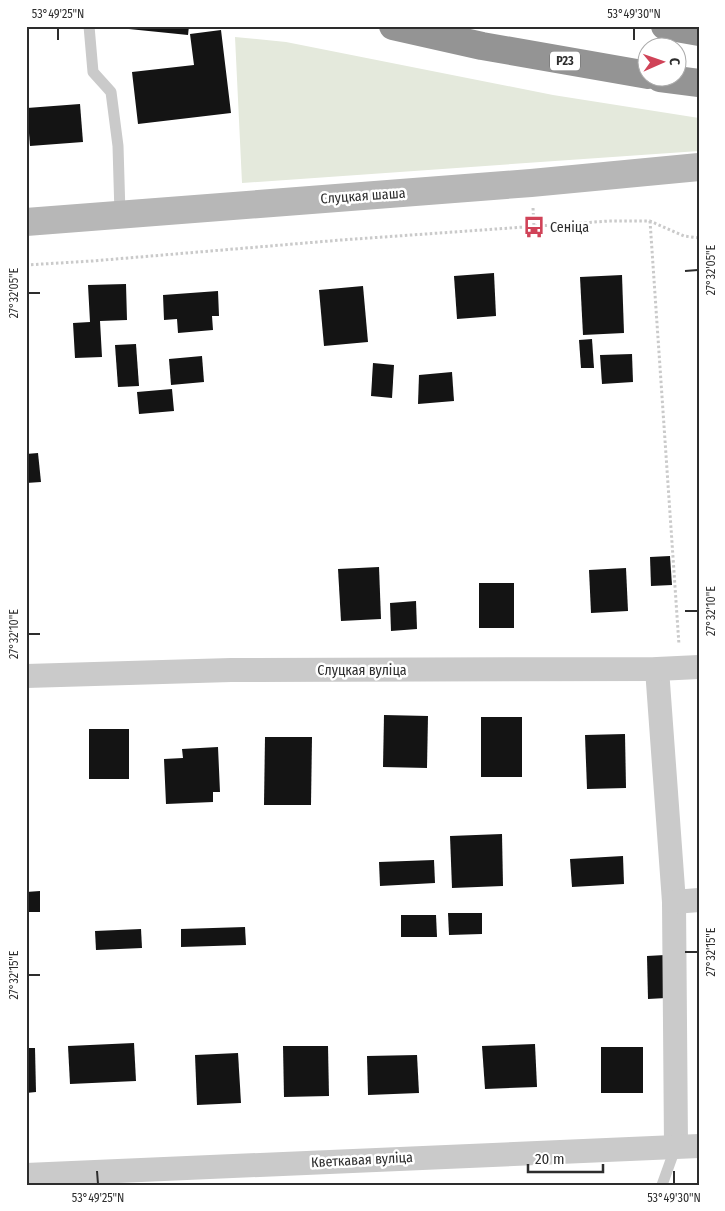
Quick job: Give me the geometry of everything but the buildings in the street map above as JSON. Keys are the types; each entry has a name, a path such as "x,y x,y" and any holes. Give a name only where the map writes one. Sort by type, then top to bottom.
{"highway":[{"name":"Р23","path":"393,26 482,46 638,73"},
{"path":"664,26 699,32"}],"street":[{"name":"Слуцкая шаша","path":"26,222 531,183 699,167"},
{"name":"Слуцкая вуліца","path":"26,676 231,670 657,669 690,667"},
{"path":"657,669 674,902 676,1146"},
{"path":"674,902 699,900"},
{"name":"Кветкавая вуліца","path":"26,1175 699,1146"}],"lane":[{"path":"89,26 93,72 111,92 118,146 120,215"},
{"path":"662,1185 676,1146"}],"path":[{"path":"26,264 171,255 341,240 609,221 650,221 684,236 699,238"},
{"path":"650,221 690,667"}],"shaded area":[{"path":"235,37 286,42 553,95 699,118 699,151 242,183"}],"place":[{"name":"Сеніца","path":"534,227"}]}
